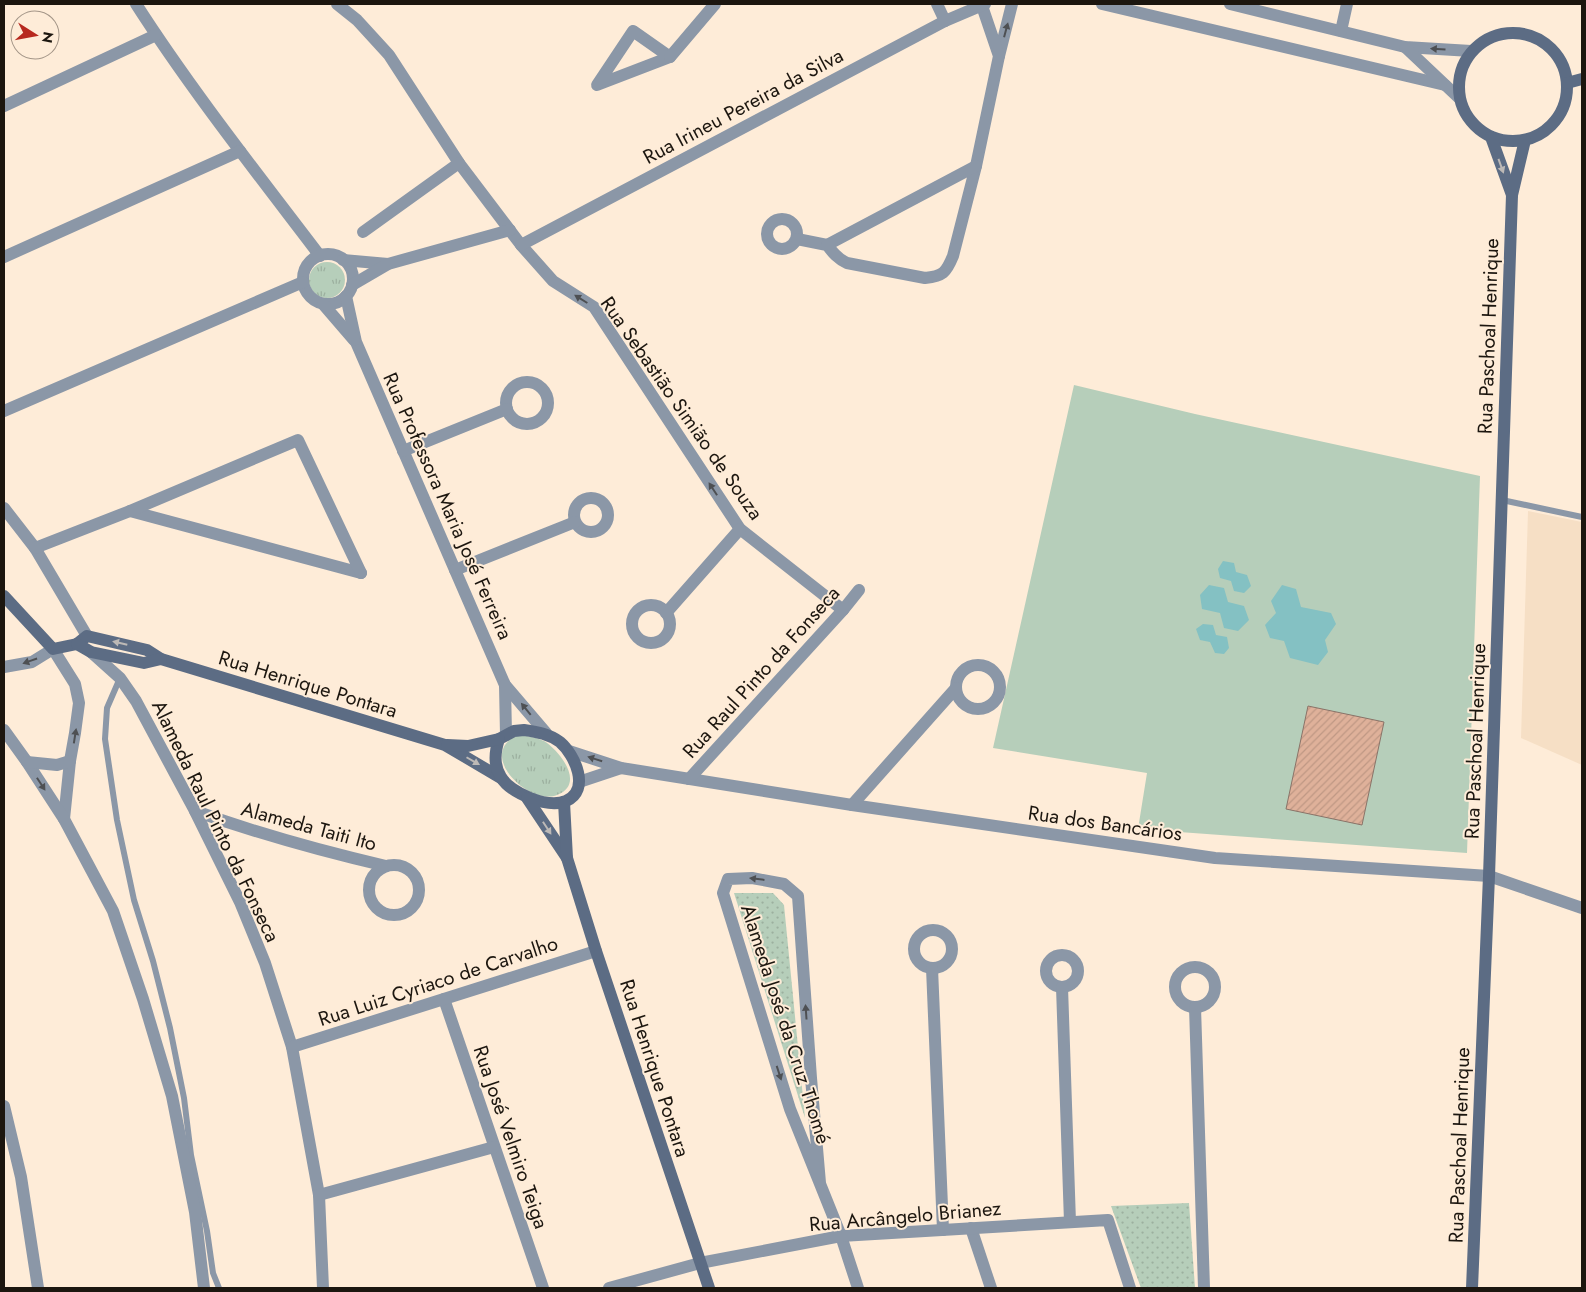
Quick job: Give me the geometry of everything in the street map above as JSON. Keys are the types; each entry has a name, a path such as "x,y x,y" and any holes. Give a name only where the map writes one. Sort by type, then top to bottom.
{"street":[{"path":"136,4 240,151 320,256"},
{"name":"Rua Sebastião Simião de Souza","path":"336,4 357,20 389,56 459,164 520,245 552,281 594,307 740,529 843,610"},
{"path":"670,57 634,31 597,85 670,57 715,4"},
{"path":"937,4 945,21"},
{"path":"827,244 840,260 847,263 925,278 938,276 948,270 976,166 1012,4"},
{"path":"1102,4 1444,85"},
{"path":"1230,4 1405,47 1472,51"},
{"path":"1341,31 1347,4"},
{"path":"984,5 999,56"},
{"name":"Rua Irineu Pereira da Silva","path":"520,245 945,21 984,5"},
{"path":"1511,32 1526,34 1540,39 1552,48 1561,60 1567,83 1566,99 1561,113 1552,126 1539,135 1525,140 1508,142 1491,137 1476,128 1466,114 1460,98 1459,81 1463,64 1472,51 1483,41 1496,35 1511,32"},
{"path":"4,106 156,34"},
{"path":"1405,47 1460,98"},
{"path":"1567,83 1582,79"},
{"name":"Rua Paschoal Henrique","path":"1491,137 1512,194"},
{"name":"Rua Paschoal Henrique","path":"1472,1288 1489,876 1512,194 1525,140"},
{"path":"4,257 240,151"},
{"path":"363,232 459,164"},
{"path":"797,239 827,244 976,166"},
{"path":"349,291 351,271 343,260 328,254 313,260 307,266 303,282 305,289 316,301 323,304 332,304 339,301 349,291 388,264 510,230"},
{"path":"343,260 388,264"},
{"path":"4,412 303,282"},
{"name":"Rua Professora Maria José Ferreira","path":"349,291 356,342 505,684 546,734"},
{"name":"Rua Professora Maria José Ferreira","path":"323,304 356,342"},
{"path":"403,451 506,409"},
{"path":"35,548 130,511 298,440 361,573 130,511"},
{"path":"4,508 35,548 82,640 53,649 32,662 4,667"},
{"path":"455,570 575,522"},
{"path":"666,613 740,529"},
{"name":"Rua Raul Pinto da Fonseca","path":"690,779 859,590"},
{"path":"4,596 53,649 75,684 79,703 64,818"},
{"name":"Rua Henrique Pontara","path":"82,640 91,652 144,663 161,659"},
{"name":"Rua Henrique Pontara","path":"82,640 146,650 161,659 445,745 501,778"},
{"name":"Alameda Raul Pinto da Fonseca","path":"91,652 120,678 136,700 195,811 240,902 265,963 292,1047 319,1195 323,1288"},
{"name":"Rua Professora Maria José Ferreira","path":"503,737 505,684"},
{"path":"852,805 956,688"},
{"path":"4,730 64,818 113,911 144,999 172,1096 195,1212 204,1288"},
{"path":"524,730 546,734 560,742 569,752 575,761 578,771 579,782 574,794 564,802 551,803 527,798 501,778 496,761 496,749 503,737 514,731 524,730"},
{"name":"Rua Henrique Pontara","path":"445,745 468,746 503,737"},
{"name":"Rua dos Bancários","path":"569,752 620,768 852,805 1215,858 1489,876 1582,908"},
{"path":"27,762 57,765 70,761"},
{"name":"Rua dos Bancários","path":"579,782 620,768"},
{"name":"Rua Henrique Pontara","path":"527,798 567,858"},
{"name":"Rua Henrique Pontara","path":"564,802 567,858 596,951 709,1288"},
{"name":"Alameda Taiti Ito","path":"195,811 239,826 386,866 394,864 410,869 416,876 420,892 414,907 399,915 391,916 383,913 371,901 369,893 373,876 378,870 386,866"},
{"name":"Alameda José da Cruz Thomé","path":"820,1182 798,896 784,884 752,878 728,879 723,893 790,1109 841,1236 858,1288"},
{"name":"Rua Luiz Cyriaco de Carvalho","path":"292,1047 596,951"},
{"path":"932,968 943,1230"},
{"path":"1062,987 1070,1222"},
{"name":"Rua José Velmiro Teiga","path":"444,999 543,1288"},
{"path":"1195,1007 1204,1288"},
{"path":"4,1106 21,1177 38,1288"},
{"path":"319,1195 494,1148"},
{"name":"Rua Arcângelo Brianez","path":"608,1288 700,1263 841,1236 1108,1220 1130,1288"},
{"path":"971,1228 991,1288"}],"lane":[{"path":"1502,500 1582,517"},
{"path":"120,678 107,708 105,739 117,820 134,900 153,961 170,1028 184,1098 191,1155 207,1231 213,1272 219,1288"}],"shaded area":[{"path":"1528,511 1582,522 1582,765 1521,738"}],"green space":[{"path":"327,262 340,267 345,280 340,293 327,298 314,293 309,280 314,267"},
{"path":"1074,385 1195,414 1480,476 1467,853 1138,829 1147,773 993,748"},
{"path":"518,735 544,741 557,752 570,776 565,790 557,795 546,796 533,793 521,786 511,776 504,765 502,754 506,743"},
{"path":"734,893 773,893 784,905 805,1118"},
{"path":"1189,1203 1195,1288 1141,1288 1111,1206"}],"water":[{"path":"1223,561 1234,563 1236,572 1247,575 1251,586 1244,593 1234,591 1231,581 1220,578 1218,569"},
{"path":"1209,585 1224,588 1228,602 1244,606 1249,620 1238,631 1224,628 1220,613 1202,609 1200,595"},
{"path":"1282,585 1296,589 1301,607 1331,613 1336,624 1325,640 1328,652 1318,665 1290,658 1284,641 1270,638 1265,625 1276,613 1271,601"},
{"path":"1203,624 1213,625 1216,635 1227,637 1229,648 1224,654 1215,653 1210,642 1200,640 1196,629"}],"building":[{"path":"1308,706 1384,722 1362,825 1286,809"}]}
